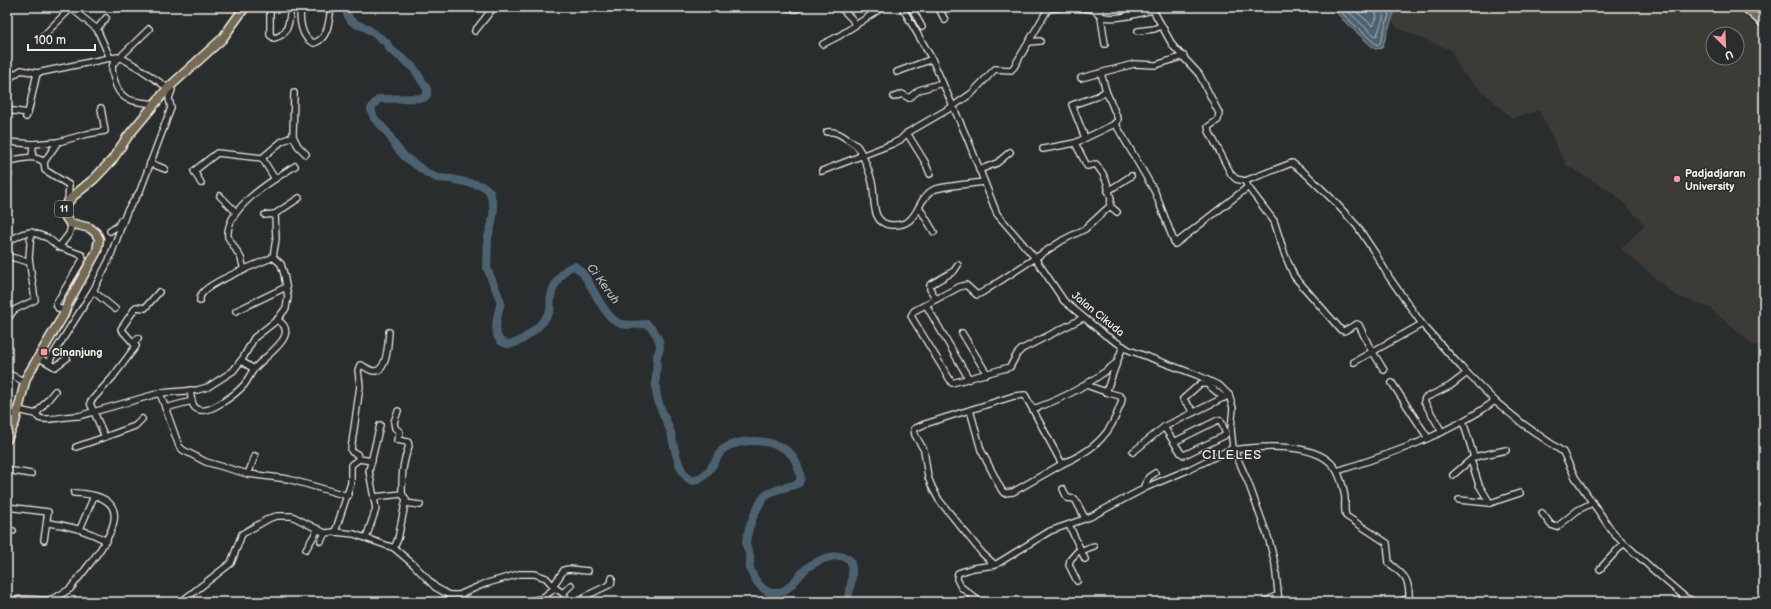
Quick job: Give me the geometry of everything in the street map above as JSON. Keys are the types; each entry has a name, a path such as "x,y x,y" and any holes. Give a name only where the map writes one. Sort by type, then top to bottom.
{"highway":[{"name":"11","path":"7,439 11,421 18,410 25,382 94,256 98,235 93,230 72,223 68,220 64,214 65,206 68,201 112,160 128,136 169,87 222,39 245,7"}],"main road":[{"path":"1744,7 1764,24"}],"street":[{"path":"270,7 270,36 274,38 284,33 288,26 291,7"},
{"path":"301,7 303,31 308,40 314,43 321,39 326,32 331,7"},
{"path":"475,31 494,7"},
{"path":"786,7 796,9 802,7"},
{"path":"840,7 853,20 854,24"},
{"path":"823,44 839,36 854,24 882,7"},
{"path":"903,9 910,7 922,27"},
{"path":"938,7 944,20"},
{"path":"1102,7 1100,15 1104,44"},
{"path":"1127,7 1130,15"},
{"path":"42,37 71,8 97,29 110,58"},
{"path":"822,171 900,140 907,133 952,107 972,93 995,69 1011,70 1048,9 1081,8 1100,15 1130,15 1153,8 1161,26 1173,46 1184,56 1199,74 1219,114 1218,120 1208,127 1211,137 1231,174 1236,179 1245,181 1292,163 1306,174 1356,226 1422,324 1495,401 1523,424 1560,448 1566,456 1575,477 1592,504 1614,534 1623,544 1686,598 1695,602"},
{"name":"Jalan Cikuda","path":"903,9 932,59 999,217 1035,258 1064,301 1083,318 1132,352 1197,375 1220,386 1226,397"},
{"path":"97,29 106,18"},
{"path":"1138,31 1154,29 1161,26"},
{"path":"149,29 120,57 112,67 116,88 120,95 132,101 155,104"},
{"path":"1029,42 1040,41"},
{"path":"1081,78 1134,64 1156,65 1184,56"},
{"path":"7,84 11,77 21,70 37,73 120,57 172,90 170,98 171,108 140,191 118,226 110,231"},
{"path":"897,72 932,59"},
{"path":"7,110 27,115 37,73"},
{"path":"1043,148 1075,142 1117,123 1118,119 1106,91 1101,73"},
{"path":"894,97 902,94 909,98 919,90 942,83"},
{"path":"1085,138 1072,105 1098,96 1106,91"},
{"path":"294,93 293,136 298,146 306,154"},
{"path":"7,142 33,144 58,142 105,131 101,108"},
{"path":"1115,123 1155,192 1175,244 1248,187"},
{"path":"827,132 836,132 857,146 873,184 874,204 879,220 884,224 898,225 912,218 929,193 933,190 984,182"},
{"path":"907,133 925,162 930,174"},
{"path":"200,183 194,171 213,155 223,154 262,158 281,142 293,136"},
{"path":"58,142 44,162 45,170 69,185 68,201"},
{"path":"1075,142 1087,166 1096,164 1100,168 1105,178 1111,199 1110,206 1085,229 1063,240 978,294 974,293 966,285 963,285 914,312 912,318 950,381 955,383 1010,367 1017,354 1022,349 1083,318"},
{"path":"32,157 33,144"},
{"path":"979,170 998,163 1010,152"},
{"path":"7,161 32,157 39,158 44,162"},
{"path":"262,158 275,179"},
{"path":"150,163 165,169"},
{"path":"244,270 241,258 228,237 229,226 236,212 253,195 295,166"},
{"path":"1108,192 1131,176"},
{"path":"1245,181 1274,221 1285,255 1294,276 1341,330 1344,331 1357,324 1359,325 1372,352 1384,370"},
{"path":"220,196 236,212"},
{"path":"265,215 275,214 299,198"},
{"path":"1110,206 1117,212"},
{"path":"919,207 934,232"},
{"path":"49,363 93,291 109,260 127,211"},
{"path":"273,257 276,239 275,214"},
{"path":"59,247 69,234 72,223"},
{"path":"7,320 14,310 35,300 29,262 31,232"},
{"path":"7,242 22,234 31,232 48,238 59,247 80,254 83,257 56,304 58,308 65,311"},
{"path":"7,256 29,262"},
{"path":"200,301 200,296 206,289 273,257"},
{"path":"18,410 36,414 41,419 47,420 67,415 84,415 160,393 197,390 208,387 233,371 241,361 254,338 277,320 286,308 286,287 281,264 273,257"},
{"path":"936,299 930,289 930,285 954,271 958,265"},
{"path":"236,311 286,287"},
{"path":"93,291 115,309"},
{"path":"105,437 90,403 136,348 136,341 121,329 136,307 144,308 159,292"},
{"path":"926,305 970,379"},
{"path":"190,390 192,401 197,409 208,410 215,408 239,390 254,369 285,335 285,328 282,322 277,320"},
{"path":"1354,362 1422,324"},
{"path":"359,460 357,454 351,450 360,386 358,370 360,366 373,371 378,370 384,365 387,354 389,332"},
{"path":"962,333 987,374"},
{"path":"1106,392 1115,364 1123,346"},
{"path":"38,357 55,367 67,358"},
{"path":"241,361 254,369"},
{"path":"1033,409 1057,401 1097,378 1115,364"},
{"path":"7,373 25,382"},
{"path":"1442,432 1424,401 1425,398 1450,386 1467,373"},
{"path":"1392,383 1428,438"},
{"path":"1194,412 1183,399 1200,384 1208,384 1226,397 1233,408 1231,429 1233,449 1248,482 1269,540 1275,564 1279,602"},
{"path":"970,410 981,450 1001,489 1004,493 1013,492 1062,464 1083,455 1111,428 1122,398 1120,396 1086,385"},
{"path":"36,414 55,391"},
{"path":"160,393 181,449 206,462 248,474 283,478 348,496"},
{"path":"995,565 982,553 939,500 928,477 924,450 913,432 917,427 1022,394 1026,397 1033,409 1062,464"},
{"path":"1133,452 1164,428 1226,397"},
{"path":"165,408 192,401"},
{"path":"1336,471 1378,458 1442,432 1495,401"},
{"path":"394,548 398,539 406,503 406,499 402,494 403,464 409,444 397,440 400,432 395,428 394,422 398,411"},
{"path":"76,447 134,426 142,419"},
{"path":"1164,428 1174,442 1184,455 1226,434 1221,421 1218,420 1174,442"},
{"path":"1462,421 1479,485 1490,503"},
{"path":"366,538 376,509 369,471 380,425"},
{"path":"980,602 961,587 956,575 966,569 995,565 1047,533 1085,518 1143,489 1233,449 1263,448 1290,448 1308,451 1322,456 1336,471 1345,497 1346,516 1387,543 1387,560 1406,578 1408,582 1410,598 1399,602"},
{"path":"1453,475 1472,458 1506,450"},
{"path":"248,474 255,456"},
{"path":"335,532 351,484 350,466 359,460 372,460"},
{"path":"7,470 30,474"},
{"path":"1143,489 1149,478 1155,473"},
{"path":"1063,488 1067,498 1075,499 1085,518"},
{"path":"12,602 23,598 46,600 66,592 70,589 107,540 114,526 113,509 107,502 94,496 74,493"},
{"path":"1459,500 1490,503 1520,493"},
{"path":"374,497 402,494"},
{"path":"80,529 94,496"},
{"path":"406,503 420,505"},
{"path":"1542,513 1551,526 1557,527 1578,510 1592,504"},
{"path":"7,507 47,511 49,513 48,523 44,540"},
{"path":"181,602 230,563 242,534 270,518 277,516 292,516 325,533 335,532 354,534 394,548 414,565 435,587 449,595 459,595 484,584 519,574 535,574 541,576 563,593 569,602"},
{"path":"48,523 80,529 107,540"},
{"path":"1069,525 1085,559"},
{"path":"306,549 318,529"},
{"path":"321,541 325,533"},
{"path":"1600,569 1623,544"},
{"path":"1077,581 1069,562 1073,554 1094,546"},
{"path":"520,602 541,598 554,587 564,570 569,568 588,571"},
{"path":"580,602 611,584 612,578"},
{"path":"563,593 571,585"},
{"path":"1264,602 1278,595"}],"shaded area":[{"name":"Padjadjaran University","path":"1381,7 1734,7 1764,33 1764,344 1754,346 1710,308 1675,295 1621,249 1645,225 1614,193 1566,165 1539,110 1512,118 1462,73 1451,50 1397,28"}],"water":[{"path":"1331,7 1388,7 1394,13 1382,48 1375,49 1346,23"}],"waterway":[{"name":"Ci Keruh","path":"349,7 347,14 350,20 365,27 386,42 390,49 413,67 427,89 427,95 424,98 379,99 371,109 374,118 387,132 397,148 405,157 427,173 437,178 451,179 479,185 485,187 490,192 494,209 488,237 487,268 501,302 496,329 500,340 504,343 511,344 522,340 538,326 550,311 551,296 556,282 566,270 575,266 588,280 600,302 615,321 624,325 647,324 658,337 660,347 657,356 657,396 659,405 671,433 678,461 684,474 689,479 694,481 702,477 710,469 722,450 739,443 750,441 772,443 781,447 795,460 800,474 799,483 773,491 765,496 755,512 746,539 746,547 750,556 750,568 753,576 762,588 770,592 780,592 789,587 804,570 811,565 827,558 842,556 850,560 852,570 852,581 847,602"}],"place":[{"name":"Padjadjaran University","path":"1677,179"},
{"name":"Cinanjung","path":"44,352"}],"district":[{"name":"CILELES","path":"1232,455"}]}
